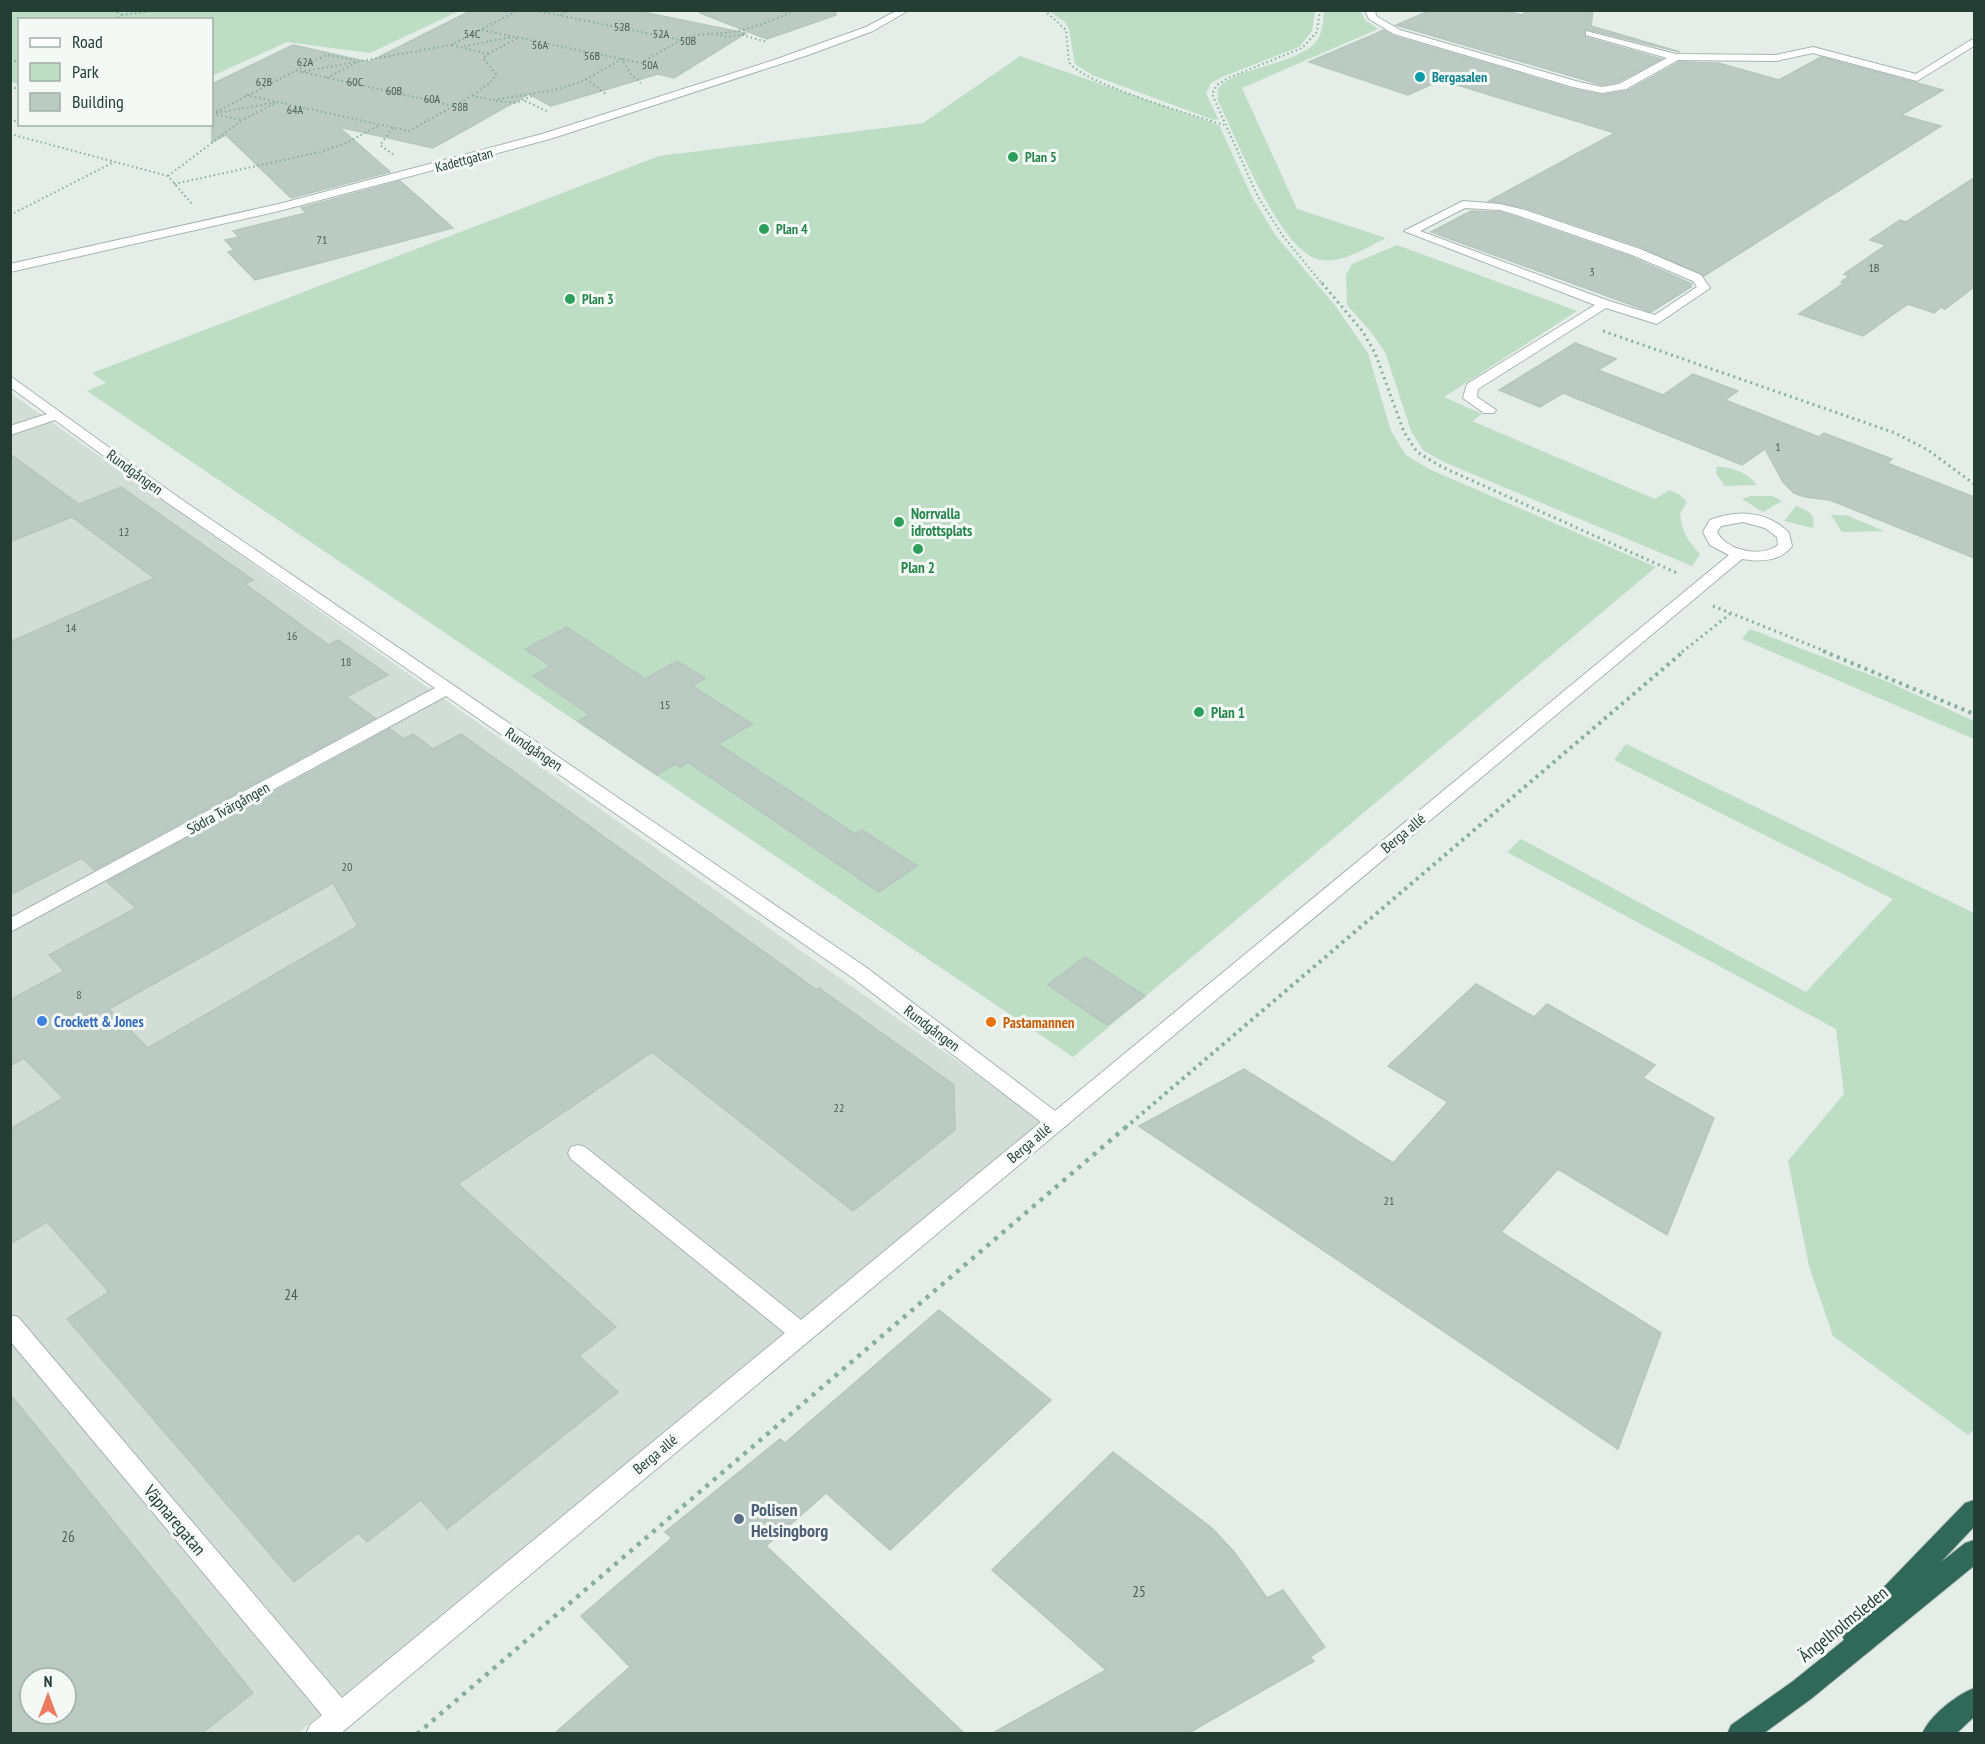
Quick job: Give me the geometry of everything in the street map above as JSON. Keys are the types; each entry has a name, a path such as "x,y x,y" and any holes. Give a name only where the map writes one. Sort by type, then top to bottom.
{"highway":[{"path":"1802,1690 1974,1511"},
{"name":"Ängelholmsleden","path":"1740,1734 1802,1690 1974,1551"},
{"path":"1935,1734 1974,1701"}],"street":[{"name":"Kadettgatan","path":"10,268 209,224 471,159 662,102 866,31 905,10"},
{"path":"1370,10 1372,17 1396,32 1577,85 1602,90 1622,87 1676,57"},
{"path":"1589,33 1676,57 1776,58 1813,50 1917,78 1974,42"},
{"path":"1463,204 1500,207 1521,212 1636,252 1697,278 1704,288 1657,321 1605,304 1464,251 1410,231 1463,204"},
{"path":"1489,410 1470,398 1472,387 1605,304"},
{"name":"Rundgången","path":"10,380 170,498 860,973 1055,1122"},
{"path":"10,431 56,414"},
{"name":"Berga allé","path":"319,1734 1739,554"},
{"name":"Södra Tvärgången","path":"10,926 446,689"},
{"path":"578,1153 801,1333"},
{"name":"Väpnaregatan","path":"10,1324 340,1716"}],"path":[{"path":"113,10 122,15"},
{"path":"117,18 122,15 160,10"},
{"path":"300,72 451,45 519,10"},
{"path":"559,16 569,10"},
{"path":"706,33 744,29 796,10"},
{"path":"1044,10 1066,30 1068,60 1074,70 1224,125"},
{"path":"1320,10 1317,32 1302,48 1227,78 1214,88 1214,101 1258,197 1283,236 1363,332 1375,353 1404,432 1418,452 1442,466 1680,574"},
{"path":"534,11 681,40"},
{"path":"482,30 641,63 693,33 739,36 744,34 744,29"},
{"path":"460,47 514,37"},
{"path":"246,95 409,131 472,96 491,82 496,74 491,64 483,58 519,38"},
{"path":"451,45 488,54"},
{"path":"213,113 326,55 359,61"},
{"path":"622,59 630,73 662,102"},
{"path":"493,100 535,94 582,81 622,59"},
{"path":"327,78 359,61"},
{"path":"295,70 454,106"},
{"path":"472,96 508,104 522,102 535,94"},
{"path":"213,114 278,102"},
{"path":"168,176 242,120 278,102"},
{"path":"213,114 242,120"},
{"path":"174,184 320,152 344,144 380,125"},
{"path":"10,134 168,176 209,224"},
{"path":"10,215 115,162"},
{"path":"1578,322 1895,433 1928,450 1974,484"},
{"path":"417,1734 1655,674 1730,614 1889,677 1974,714"}],"shaded area":[{"path":"10,393 1044,1122 298,1733 11,1733"}],"green space":[{"path":"12,10 459,11 370,53 287,42 213,76 213,18 18,18 18,84 11,82"},
{"path":"1049,11 1315,11 1312,31 1299,47 1211,83 1206,93 1218,119 1214,120 1092,75 1075,64 1069,29 1065,22"},
{"path":"1324,11 1361,11 1365,20 1378,29 1242,88 1297,209 1386,238 1355,254 1330,260 1321,260 1306,253 1291,238 1276,217 1248,166 1218,101 1219,88 1226,81 1307,50 1320,35"},
{"name":"Norrvalla idrottsplats","path":"1020,56 1219,125 1252,197 1276,236 1334,304 1368,353 1391,431 1406,455 1431,470 1656,567 1073,1057 87,391 106,383 92,373 659,156 923,123"},
{"path":"1397,245 1577,311 1444,397 1482,414 1472,421 1655,499 1669,490 1680,495 1687,502 1680,514 1682,526 1700,554 1692,566 1444,462 1423,450 1411,431 1385,352 1347,305 1346,275 1352,264"},
{"path":"1716,467 1739,471 1757,485 1725,486 1717,475"},
{"path":"1751,496 1772,496 1782,501 1763,512 1742,499"},
{"path":"1796,506 1810,513 1813,528 1784,521"},
{"path":"1831,515 1846,515 1884,531 1842,532"},
{"path":"1750,629 1886,681 1974,721 1974,739 1742,639"},
{"path":"1626,744 1974,913 1974,1430 1968,1435 1833,1336 1809,1266 1788,1161 1844,1094 1836,1029 1507,852 1521,839 1806,992 1893,899 1614,760"}],"building":[{"path":"472,10 633,10 746,33 674,78 658,74 551,106 529,94 433,148 339,127 390,172 291,198 226,135 212,142 213,84 293,45 369,62"},
{"path":"700,10 835,10 836,15 767,39 700,13"},
{"path":"1431,10 1506,10 1521,15 1530,10 1593,10 1591,26 1680,52 1585,29 1585,37 1661,59 1618,82 1602,85 1396,25"},
{"path":"1384,30 1393,36 1572,89 1602,95 1627,91 1679,62 1718,63 1779,80 1821,57 1943,90 1901,115 1941,126 1704,276 1641,247 1526,208 1489,201 1615,133 1441,80 1408,95 1309,62"},
{"path":"1974,178 1974,287 1945,309 1941,307 1934,313 1908,304 1863,336 1799,314 1844,283 1841,282 1849,276 1844,274 1886,245 1870,240 1900,220 1906,222"},
{"path":"400,181 453,228 255,280 228,252 234,250 225,240 239,237 233,231 306,213 301,208"},
{"path":"1471,211 1500,212 1516,217 1631,257 1692,284 1688,286 1691,287 1651,312 1431,232"},
{"path":"1575,343 1616,359 1598,370 1663,395 1693,374 1738,391 1725,400 1819,437 1824,433 1892,459 1887,463 1974,497 1974,558 1830,500 1805,497 1794,493 1783,482 1765,449 1742,465 1563,393 1540,407 1499,390"},
{"path":"10,454 79,504 121,487 253,580 245,584 329,645 338,640 388,675 346,697 375,718 94,870 82,858 10,895 10,642 154,578 72,517 10,542"},
{"path":"567,627 645,679 677,661 705,678 692,686 752,724 718,744 855,834 862,830 917,866 879,892 688,762 680,767 675,764 657,775 578,721 590,715 533,676 551,666 525,649"},
{"path":"390,729 404,739 413,734 433,749 461,734 817,990 819,988 954,1085 955,1130 853,1211 652,1052 458,1184 616,1327 579,1356 618,1392 447,1529 421,1500 367,1542 358,1533 294,1582 67,1319 109,1292 47,1222 10,1244 10,1129 63,1098 24,1058 10,1066 10,1000 64,971 49,955 136,908 107,882","holes":["333,883 358,926 148,1048 109,1009"]},
{"path":"1085,957 1145,996 1107,1025 1048,985"},
{"path":"1476,984 1534,1017 1547,1004 1655,1065 1643,1078 1714,1118 1667,1235 1558,1169 1501,1232 1661,1333 1618,1449 1139,1126 1244,1069 1393,1163 1448,1102 1388,1066"},
{"name":"Polisen Helsingborg","path":"939,1310 1051,1400 890,1550 826,1493 766,1546 965,1734 554,1734 630,1667 581,1616 672,1538 665,1532 780,1439 785,1443"},
{"path":"10,1394 253,1693 201,1734 10,1734"},
{"path":"1113,1452 1213,1529 1235,1553 1267,1598 1283,1590 1325,1647 1310,1657 1314,1661 1187,1734 991,1734 1106,1670 992,1570"}],"place":[{"name":"Bergasalen","path":"1420,77"},
{"name":"Plan 5","path":"1013,157"},
{"name":"Plan 4","path":"764,229"},
{"name":"Plan 3","path":"570,299"},
{"name":"Norrvalla idrottsplats","path":"899,522"},
{"name":"Plan 2","path":"918,549"},
{"name":"Plan 1","path":"1199,712"},
{"name":"Crockett & Jones","path":"42,1021"},
{"name":"Pastamannen","path":"991,1022"},
{"name":"Polisen Helsingborg","path":"739,1519"}]}
